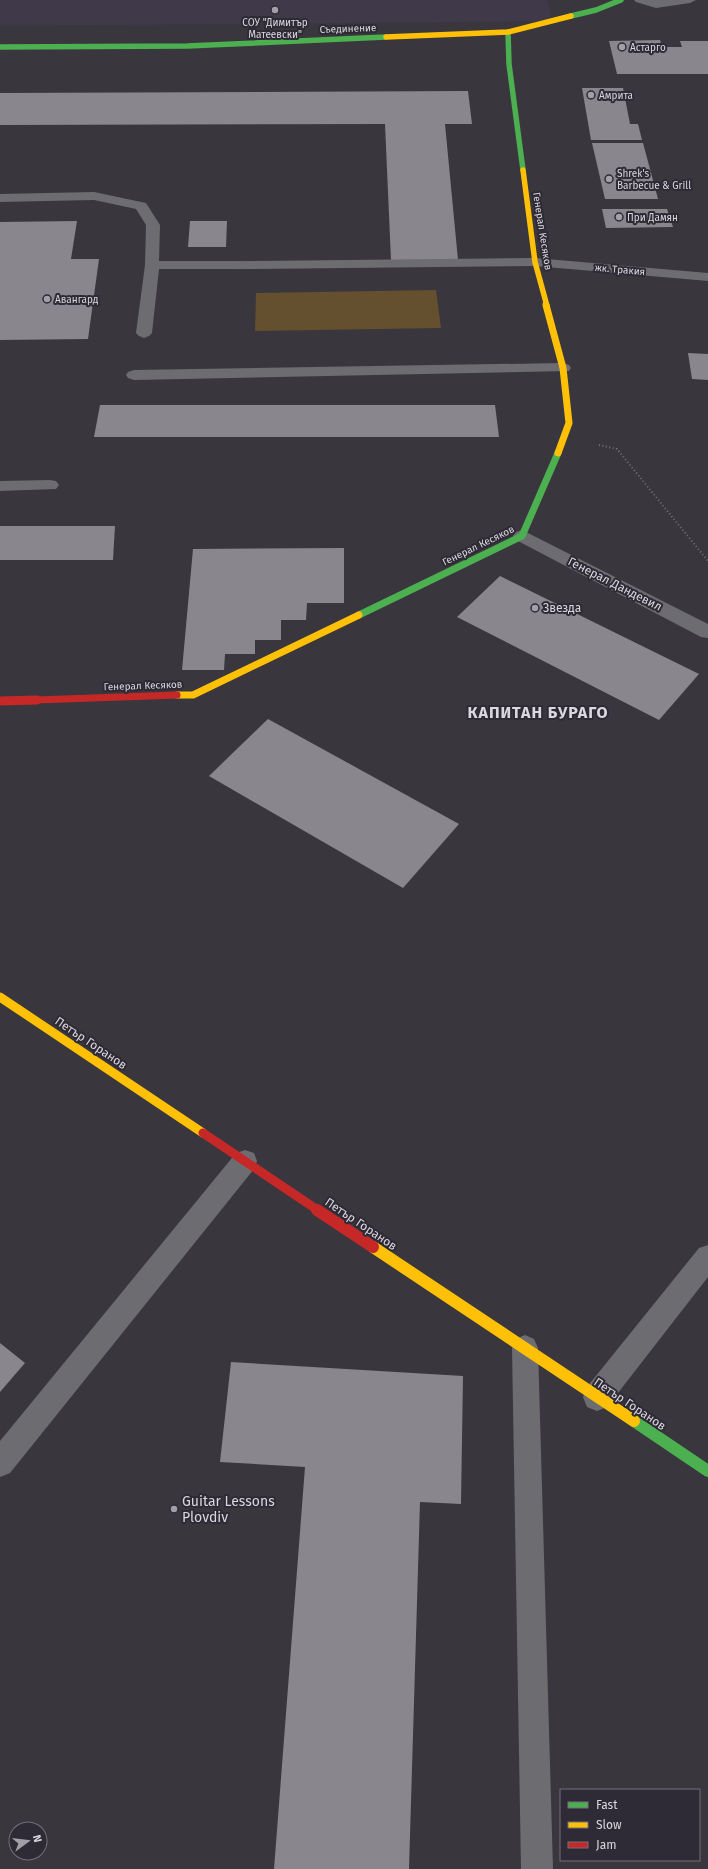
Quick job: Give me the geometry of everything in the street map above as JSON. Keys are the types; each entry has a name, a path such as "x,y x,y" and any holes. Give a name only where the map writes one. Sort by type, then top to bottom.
{"street":[{"name":"Съединение","path":"0,47 187,46 508,32 596,10 621,0"},
{"path":"640,0 656,4 690,0"},
{"name":"Генерал Кесяков","path":"0,701 193,695 522,536 565,438 569,423 563,368 535,262 509,64 508,32"},
{"path":"0,198 94,196 141,206 153,225 152,265 144,333"},
{"name":"жк. Тракия","path":"152,265 535,262 707,276"},
{"path":"134,376 563,368"},
{"path":"0,486 50,486"},
{"name":"Генерал Дандевил","path":"522,536 708,632"},
{"name":"Петър Горанов","path":"0,997 708,1471"},
{"path":"0,1463 245,1161"},
{"path":"597,1397 708,1257"},
{"path":"525,1348 537,1869"}],"path":[{"path":"565,438 617,449 708,561"}],"shaded area":[{"name":"СОУ \"Димитър Матеевски\"","path":"0,0 547,0 552,21 0,26"},
{"path":"436,290 441,328 255,331 256,293"}],"building":[{"path":"660,40 662,47 682,47 680,41 708,41 708,74 617,74 609,41"},
{"path":"582,88 623,88 630,124 638,124 642,140 591,140"},
{"path":"468,91 472,124 445,124 458,260 391,260 385,124 0,125 0,93"},
{"path":"592,143 643,143 658,199 605,199"},
{"path":"602,209 667,209 673,227 606,228"},
{"name":"Авангард","path":"77,221 71,259 99,259 88,339 0,340 0,222"},
{"path":"190,221 227,221 226,247 188,247"},
{"path":"688,353 708,354 708,380 692,379"},
{"path":"100,405 495,405 499,437 94,437"},
{"path":"0,526 115,526 113,560 0,560"},
{"path":"344,548 344,603 307,603 306,620 281,620 281,640 255,640 255,654 225,654 224,670 182,670 193,549"},
{"path":"500,576 699,674 659,720 457,617"},
{"path":"268,719 459,824 403,888 209,776"},
{"path":"0,1343 25,1363 0,1392"},
{"path":"231,1362 463,1376 461,1504 420,1502 409,1869 274,1869 305,1467 220,1462"}],"traffic: fast":[{"path":"571,16 596,10 621,0"},
{"path":"508,32 509,64 523,170"},
{"path":"0,47 187,46 386,37"},
{"path":"359,615 522,536 558,453"},
{"path":"634,1421 708,1471"}],"traffic: slow":[{"path":"386,37 508,32 571,16"},
{"path":"523,170 535,262 563,368 569,423 558,453"},
{"path":"177,695 193,695 359,615"},
{"path":"0,997 203,1133"},
{"path":"373,1247 634,1421"}],"traffic: jam":[{"path":"0,701 177,695"},
{"path":"203,1133 373,1247"}],"place":[{"name":"СОУ \"Димитър Матеевски\"","path":"275,10"},
{"name":"Астарго","path":"622,47"},
{"name":"Амрита","path":"591,95"},
{"name":"Shrek's Barbecue & Grill","path":"609,179"},
{"name":"При Дамян","path":"619,217"},
{"name":"Авангард","path":"47,299"},
{"name":"Звезда","path":"535,608"},
{"name":"Guitar Lessons Plovdiv","path":"174,1509"}],"district":[{"name":"КАПИТАН БУРАГО","path":"538,712"}]}
